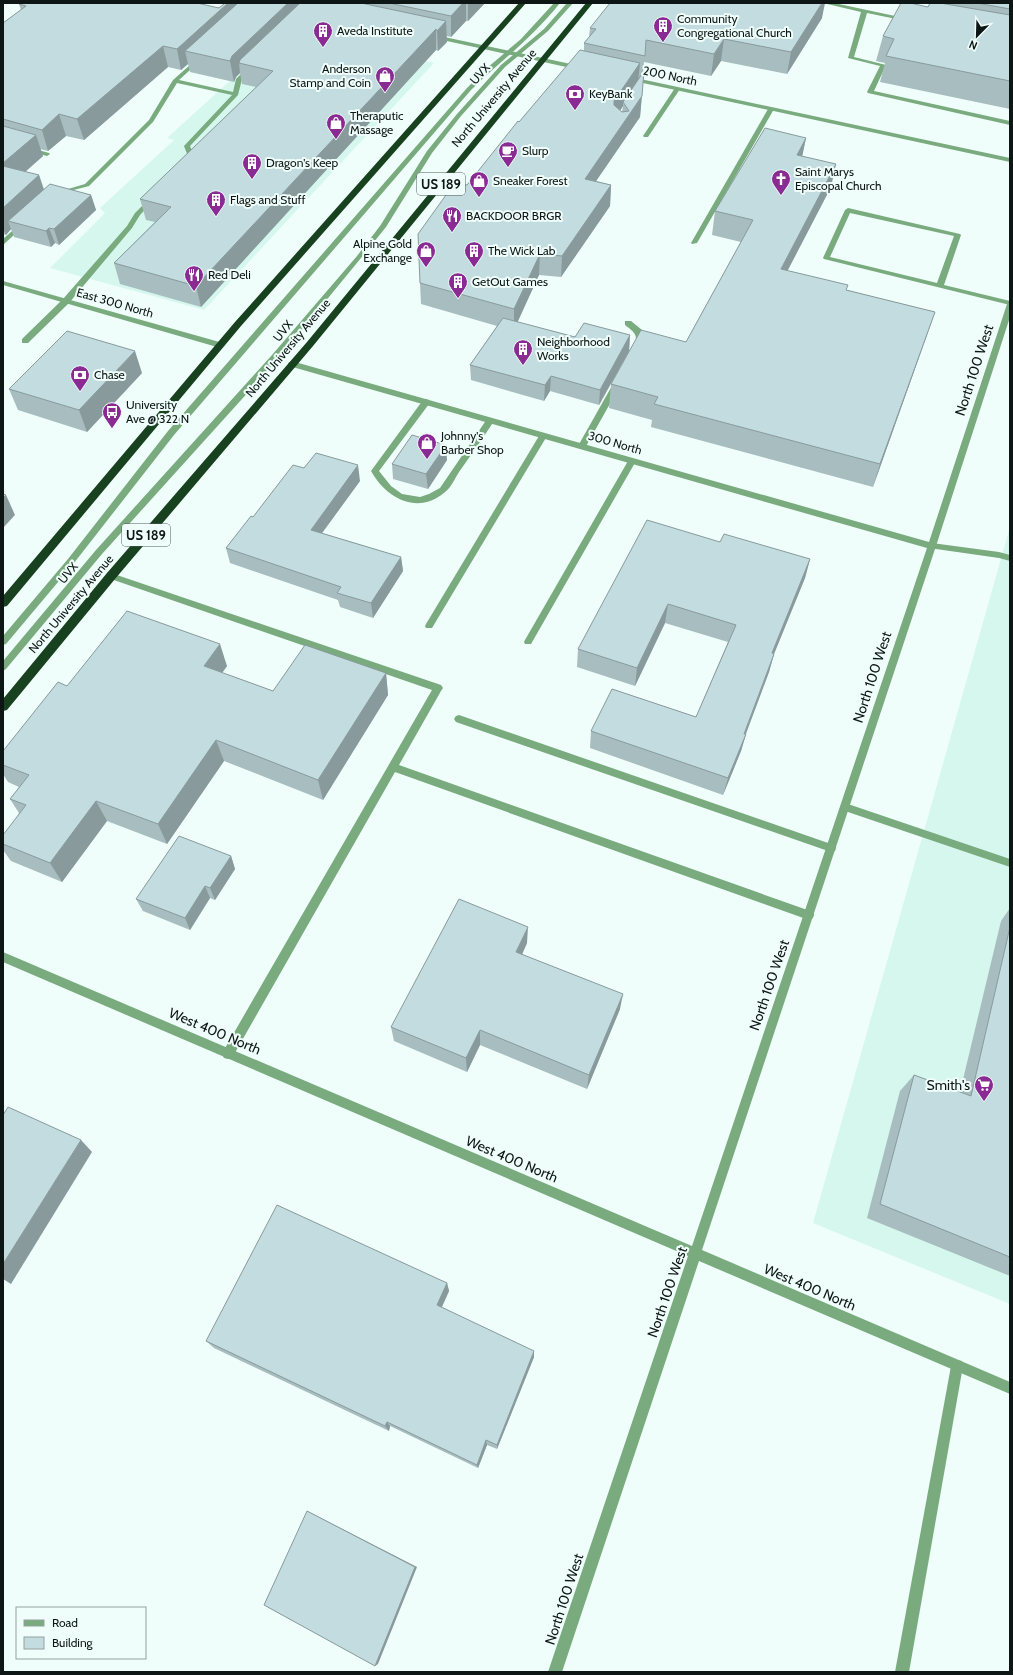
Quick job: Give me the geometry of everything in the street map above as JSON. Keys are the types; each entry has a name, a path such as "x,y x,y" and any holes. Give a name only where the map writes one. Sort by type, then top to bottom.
{"highway":[{"path":"3,603 220,345 523,3"},
{"name":"North University Avenue","path":"3,707 111,576 292,364 590,3"}],"street":[{"name":"UVX","path":"3,667 100,552 275,358 383,227 416,171 444,133 556,3"},
{"name":"UVX","path":"3,642 72,561 176,428 469,88 489,69 546,30 570,3"},
{"path":"826,3 864,12 913,20"},
{"path":"864,12 851,58 883,65 870,92 1010,123"},
{"path":"427,36 590,70"},
{"path":"55,194 87,185 151,121 175,81 202,56"},
{"path":"181,170 192,159 187,146 236,94 239,79 256,63"},
{"name":"200 North","path":"621,77 642,84 677,89 1010,160"},
{"path":"175,81 236,94"},
{"path":"646,136 677,89"},
{"path":"694,243 771,109"},
{"path":"3,146 6,143 47,154"},
{"path":"25,341 66,301 130,227 137,214 159,192"},
{"path":"940,285 958,235 848,210 826,258 1010,303"},
{"path":"3,243 26,221"},
{"name":"East 300 North","path":"3,283 220,345"},
{"name":"North 100 West","path":"555,1672 932,546 1010,306"},
{"path":"628,322 639,332 641,339 635,352"},
{"name":"300 North","path":"292,364 932,546 999,555 1010,558"},
{"path":"582,446 620,378"},
{"path":"426,402 375,471 381,482 396,495 421,500 431,497 443,490 490,421"},
{"path":"429,626 543,436"},
{"path":"528,642 632,461"},
{"path":"111,576 438,688 228,1054"},
{"path":"459,719 831,848"},
{"path":"392,767 809,915"},
{"path":"845,807 1010,862"},
{"name":"West 400 North","path":"3,957 1010,1388"},
{"path":"902,1672 957,1366"}],"shaded area":[{"path":"285,31 434,63 204,310 50,268 105,213 100,208 174,140 167,138"},
{"path":"1010,527 1010,1304 813,1223"}],"building":[{"path":"197,3 219,8 225,3 228,3 177,49 163,46 77,119 59,114 42,130 3,119 3,23 26,6 19,4"},
{"path":"238,3 288,3 232,56 230,61 185,51"},
{"path":"300,3 361,3 446,21 437,31 436,29 196,286 114,263 171,207 140,199 273,71 239,63 240,60"},
{"path":"389,3 463,3 451,16"},
{"path":"610,3 822,3 791,52 724,39 714,54 646,40 645,56 584,43 596,29 590,28"},
{"path":"901,3 910,3 928,7 930,3 940,3 1010,15 1010,81 886,56 894,39 883,36"},
{"path":"977,3 1010,3 1010,9"},
{"path":"580,50 640,63 614,101 614,105 622,112 629,111 623,102 644,71 642,96 585,179 611,185 562,256 540,254 514,309 420,283 418,234 451,188 454,188 457,184 467,185 518,121 519,122"},
{"path":"3,126 36,135 3,163"},
{"path":"765,128 806,138 797,155 836,164 781,269 848,285 846,290 935,312 880,464 654,404 658,397 611,384 641,330 686,342 753,220 715,211"},
{"path":"3,166 39,175 3,208"},
{"path":"50,184 91,195 54,229 49,228 46,231 8,221"},
{"path":"503,318 575,337 584,323 630,335 600,390 551,376 545,385 470,365"},
{"path":"67,331 135,351 79,410 9,389"},
{"path":"412,435 446,445 426,474 392,464"},
{"path":"316,453 358,465 311,530 401,557 371,603 337,593 341,587 226,548 251,516 253,517 293,465 304,468"},
{"path":"647,520 720,542 724,534 810,559 772,653 774,654 744,734 746,734 728,778 591,731 612,689 696,717 736,625 668,604 637,668 578,649"},
{"path":"127,611 220,644 204,666 273,691 305,645 386,673 318,780 216,740 158,824 96,801 50,863 3,844 3,835 26,805 10,799 29,775 3,765 3,751 58,682 67,686"},
{"path":"179,836 231,856 210,888 205,886 185,918 136,899"},
{"path":"459,899 528,927 516,952 623,994 589,1075 480,1030 466,1058 391,1027"},
{"name":"Smith's","path":"1010,927 1010,1257 880,1204 914,1075 971,1096"},
{"path":"8,1107 81,1140 3,1264 3,1115"},
{"path":"277,1205 447,1283 437,1305 534,1351 497,1445 486,1440 477,1465 387,1422 385,1426 206,1341"},
{"path":"307,1511 415,1567 375,1666 264,1605"}],"place":[{"name":"Community Congregational Church","path":"663,43"},
{"name":"Aveda Institute","path":"323,48"},
{"name":"Anderson Stamp and Coin","path":"385,93"},
{"name":"KeyBank","path":"575,111"},
{"name":"Theraputic Massage","path":"336,140"},
{"name":"Slurp","path":"508,168"},
{"name":"Dragon's Keep","path":"252,180"},
{"name":"Saint Marys Episcopal Church","path":"781,196"},
{"name":"Sneaker Forest","path":"479,198"},
{"name":"Flags and Stuff","path":"216,217"},
{"name":"BACKDOOR BRGR","path":"452,233"},
{"name":"Alpine Gold Exchange","path":"426,268"},
{"name":"The Wick Lab","path":"474,268"},
{"name":"Red Deli","path":"194,292"},
{"name":"GetOut Games","path":"458,299"},
{"name":"Neighborhood Works","path":"523,366"},
{"name":"Chase","path":"80,392"},
{"name":"University Ave @ 322 N","path":"112,429"},
{"name":"Johnny's Barber Shop","path":"427,460"},
{"name":"Smith's","path":"984,1102"}]}
